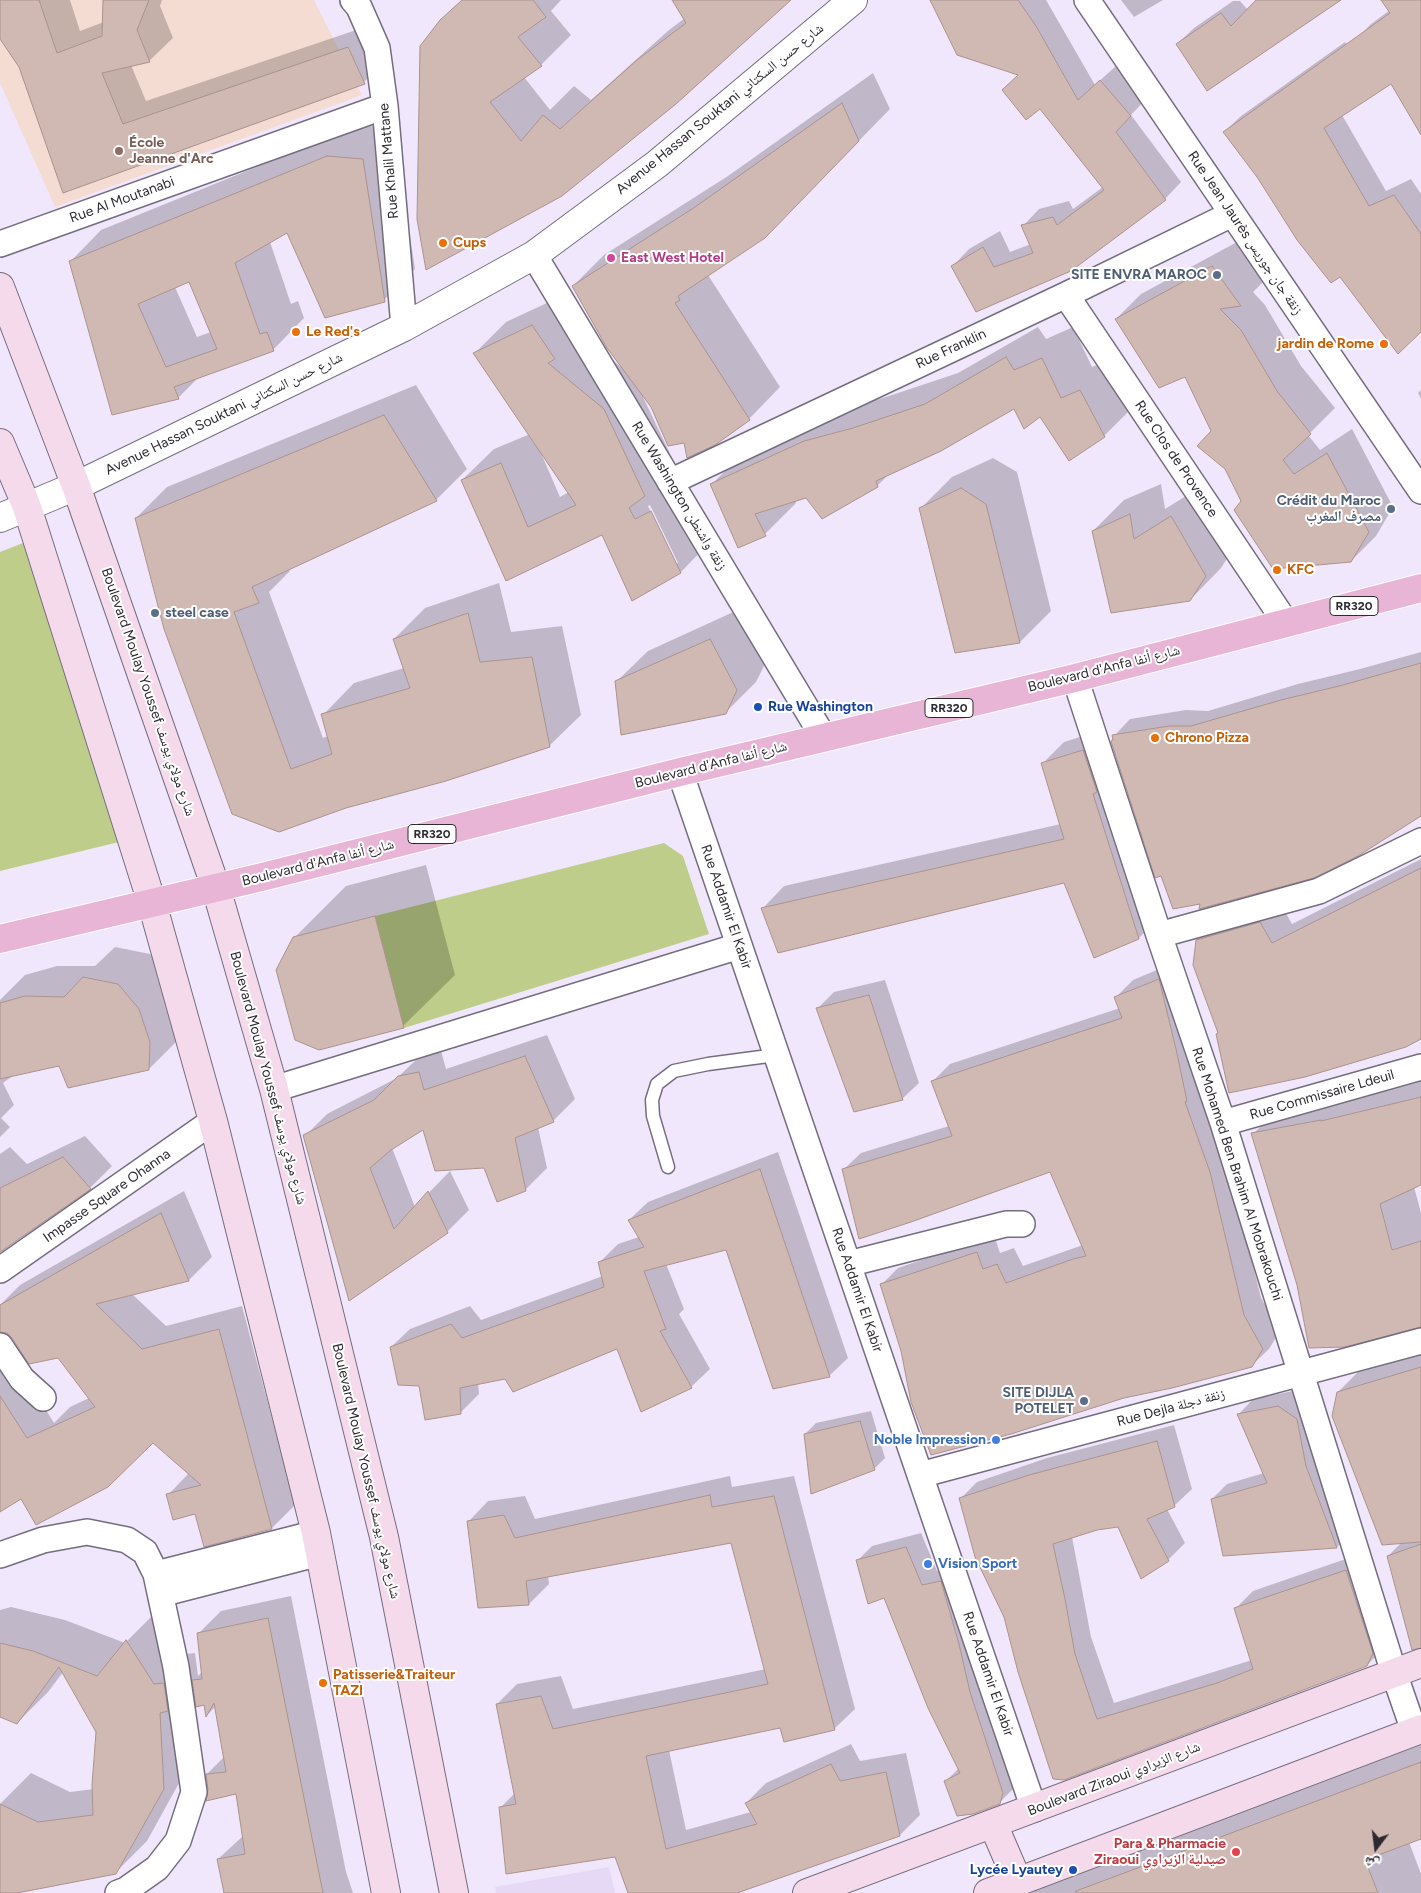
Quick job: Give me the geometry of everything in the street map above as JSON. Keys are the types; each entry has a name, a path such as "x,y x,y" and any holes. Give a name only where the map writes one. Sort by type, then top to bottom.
{"main road":[{"name":"Boulevard Moulay Youssef شارع مولاي يوسف","path":"0,287 76,486 216,888 274,1090 384,1536 454,1893"},
{"path":"0,443 27,507 152,903 213,1121 318,1543 386,1893"},
{"name":"Boulevard d'Anfa شارع أنفا","path":"0,939 216,888 680,772 1075,678 1421,588"},
{"name":"Boulevard Ziraoui شارع الزيراوي","path":"807,1893 1421,1663"},
{"path":"988,1893 1417,1730"},
{"path":"993,1824 1018,1882"}],"street":[{"name":"Rue Khalil Mattane","path":"353,0 359,7 376,48 385,106 404,327"},
{"name":"Avenue Hassan Souktani شارع حسن السكتاني","path":"0,518 76,486 404,327 534,255 657,164 853,0"},
{"name":"Rue Jean Jaurès زنقة جان جوريس","path":"1086,0 1421,491"},
{"name":"Rue Al Moutanabi","path":"0,244 385,106"},
{"name":"Rue Franklin","path":"670,482 1066,295 1232,214"},
{"name":"Rue Washington زنقة واشنطن","path":"534,255 824,738"},
{"name":"Rue Clos de Provence","path":"1066,295 1286,623"},
{"name":"Rue Mohamed Ben Brahim Al Mobrakouchi","path":"1075,678 1223,1123 1394,1673 1417,1730"},
{"name":"Rue Addamir El Kabir","path":"680,772 1034,1809"},
{"path":"1159,935 1319,891 1421,841"},
{"path":"274,1090 739,946"},
{"name":"Rue Commissaire Ldeuil","path":"1223,1123 1421,1067"},
{"name":"Impasse Square Ohanna","path":"0,1270 213,1121"},
{"path":"848,1264 1006,1224 1022,1224"},
{"name":"Rue Dejla زنقة دجلة","path":"920,1475 1421,1341"},
{"path":"0,1346 22,1379 43,1398"},
{"path":"0,1555 43,1540 87,1532 127,1540 145,1552 158,1584 176,1667 194,1792 178,1841 157,1868 126,1890 118,1893"},
{"path":"158,1584 318,1543"}],"lane":[{"path":"668,1166 653,1116 652,1100 657,1084 674,1072 708,1064 776,1055"}],"shaded area":[{"name":"École Jeanne d'Arc","path":"0,0 314,0 362,95 55,207 0,83"},
{"path":"609,1867 615,1893 496,1893 495,1887"}],"green space":[{"path":"23,543 119,842 0,871 0,552"},
{"path":"664,843 683,856 709,934 404,1028 375,916"}],"building":[{"path":"0,0 39,0 57,53 102,36 103,0 149,0 137,30 150,62 102,73 123,124 348,47 365,84 63,193 19,67 0,39"},
{"path":"462,0 533,0 546,17 518,37 542,66 490,102 521,141 543,115 560,129 637,60 686,23 672,0 791,0 676,104 562,196 426,270 417,219 420,46 440,20"},
{"path":"930,0 1018,0 1036,26 1078,100 1100,80 1131,116 1116,132 1166,200 1071,271 976,312 951,266 983,247 994,267 1033,253 1021,225 1053,217 1057,225 1104,190 1040,109 1026,120 1002,90 1018,75 957,55"},
{"path":"1256,0 1341,0 1207,91 1176,44 1221,13 1231,26"},
{"path":"1381,0 1421,0 1421,135 1391,84 1324,128 1369,206 1394,195 1421,234 1421,332 1398,354 1340,277 1331,283 1297,240 1257,177 1223,132 1390,13"},
{"path":"842,103 859,141 765,238 678,296 680,300 675,303 750,420 715,445 687,458 684,443 668,446 651,407 607,348 572,286 695,207"},
{"path":"327,156 363,159 385,302 325,318 287,233 235,263 260,334 267,332 274,351 174,387 179,399 112,415 69,261","holes":["189,282 217,349 166,367 138,304"]},
{"path":"1212,266 1241,306 1220,309 1241,330 1277,391 1311,434 1283,460 1294,474 1327,453 1369,532 1351,562 1273,569 1234,510 1241,501 1225,469 1197,446 1211,431 1185,377 1159,388 1115,319"},
{"path":"532,325 555,359 548,363 604,409 645,496 629,508 635,519 651,511 681,573 632,601 602,535 506,581 461,480 501,463 528,527 576,505 473,353"},
{"path":"1006,357 1014,370 1042,358 1061,398 1080,390 1105,437 1069,461 1040,417 1024,429 1014,409 941,451 876,481 878,487 822,519 806,498 755,514 766,536 738,548 710,484 804,441 853,428 925,404"},
{"path":"384,415 437,501 252,587 259,603 234,612 291,769 332,754 321,714 410,688 393,639 468,613 480,662 532,657 550,747 446,781 346,808 279,832 232,814 164,629 135,518"},
{"path":"961,488 986,504 1020,643 955,653 919,508"},
{"path":"1130,514 1134,539 1171,516 1206,576 1190,601 1111,613 1092,531"},
{"path":"710,639 737,690 726,714 621,735 615,681"},
{"path":"1421,663 1421,816 1358,856 1314,878 1199,909 1200,904 1173,909 1161,876 1155,878 1111,741 1113,740 1112,735 1169,726 1191,726"},
{"path":"1083,750 1097,792 1093,794 1139,939 1094,958 1064,883 778,953 761,908 1064,839 1041,763"},
{"path":"1421,868 1421,1039 1406,1047 1305,1077 1229,1093 1216,1034 1218,1033 1193,965 1196,940 1260,922 1272,943"},
{"path":"375,916 404,1028 319,1050 295,1040 276,970 293,937"},
{"path":"83,977 118,984 139,1009 150,1042 149,1070 68,1088 59,1066 0,1079 0,1003 25,996 64,997"},
{"path":"1159,979 1187,1101 1185,1102 1210,1172 1244,1315 1263,1349 1252,1367 1172,1388 1124,1398 1011,1434 931,1455 911,1402 901,1351 880,1284 977,1252 983,1269 997,1264 1006,1283 1086,1256 1050,1172 859,1239 842,1169 952,1136 931,1081 1122,1018 1114,997"},
{"path":"869,995 903,1100 854,1112 816,1008"},
{"path":"525,1056 554,1122 515,1138 526,1191 497,1202 484,1168 435,1171 423,1130 391,1150 370,1168 394,1229 428,1191 448,1233 349,1301 303,1135 374,1100 398,1076 419,1072 424,1090"},
{"path":"1421,1097 1421,1185 1380,1204 1392,1250 1421,1241 1421,1327 1345,1347 1309,1348 1297,1285 1251,1133 1321,1121"},
{"path":"63,1157 91,1189 0,1252 0,1188"},
{"path":"760,1169 830,1377 773,1389 726,1250 644,1271 666,1329 660,1331 692,1388 641,1412 617,1349 513,1392 505,1379 460,1388 461,1414 425,1420 419,1386 398,1385 390,1347 451,1324 462,1338 604,1287 598,1262 644,1247 628,1220"},
{"path":"161,1213 189,1281 96,1304 142,1349 219,1329 272,1529 204,1547 195,1514 173,1520 166,1494 201,1485 153,1443 108,1487 36,1525 21,1499 0,1512 0,1396 27,1438 95,1407 58,1358 29,1364 12,1338 7,1333 0,1332 0,1305"},
{"path":"1421,1367 1421,1542 1382,1545 1332,1416 1337,1392"},
{"path":"1278,1406 1297,1419 1306,1466 1337,1548 1223,1556 1211,1499 1267,1483 1237,1414"},
{"path":"860,1421 875,1470 811,1494 804,1434"},
{"path":"1157,1441 1175,1507 1147,1519 1169,1561 1141,1579 1118,1527 1097,1530 1053,1544 1075,1654 1097,1719 1217,1683 1253,1669 1234,1608 1346,1570 1373,1653 1367,1666 1064,1780 1053,1779 1018,1672 1004,1617 975,1557 959,1498 1029,1475"},
{"path":"710,1495 712,1507 774,1496 835,1730 784,1742 780,1728 646,1756 666,1849 757,1824 745,1803 831,1764 840,1781 886,1772 900,1836 737,1893 628,1893 615,1857 506,1874 499,1807 516,1804 496,1704 541,1696 553,1729 768,1684 731,1543 526,1581 529,1605 478,1608 467,1521 504,1515 515,1538"},
{"path":"1421,1544 1421,1648 1412,1650 1387,1556"},
{"path":"906,1547 922,1585 941,1581 970,1692 1003,1793 1000,1804 973,1814 957,1816 944,1781 960,1773 928,1708 884,1598 868,1604 856,1560"},
{"path":"268,1618 323,1893 224,1893 217,1859 245,1854 236,1794 206,1801 208,1790 206,1774 226,1772 214,1703 206,1717 204,1705 196,1707 192,1680 202,1679 197,1633"},
{"path":"126,1640 154,1684 164,1683 168,1711 160,1713 164,1789 116,1874 17,1893 0,1893 0,1804 38,1822 93,1815 92,1785 96,1732 59,1667 17,1724 0,1717 0,1643 33,1651 97,1676"},
{"path":"1421,1762 1421,1839 1365,1860 1378,1893 1076,1893 1076,1891"}],"place":[{"name":"École Jeanne d'Arc","path":"119,151"},
{"name":"Cups","path":"443,243"},
{"name":"East West Hotel","path":"611,258"},
{"name":"SITE ENVRA MAROC","path":"1217,275"},
{"name":"Le Red's","path":"296,332"},
{"name":"jardin de Rome","path":"1384,344"},
{"name":"Crédit du Maroc مصرف المغرب","path":"1391,509"},
{"name":"KFC","path":"1277,570"},
{"name":"steel case","path":"155,613"},
{"name":"Rue Washington","path":"758,707"},
{"name":"Chrono Pizza","path":"1155,738"},
{"name":"SITE DIJLA POTELET","path":"1084,1401"},
{"name":"Noble Impression","path":"996,1440"},
{"name":"Vision Sport","path":"928,1564"},
{"name":"Patisserie&Traiteur TAZI","path":"323,1683"},
{"name":"Para & Pharmacie Ziraoui صيدلية الزيراوي","path":"1236,1852"},
{"name":"Lycée Lyautey","path":"1073,1870"}]}
